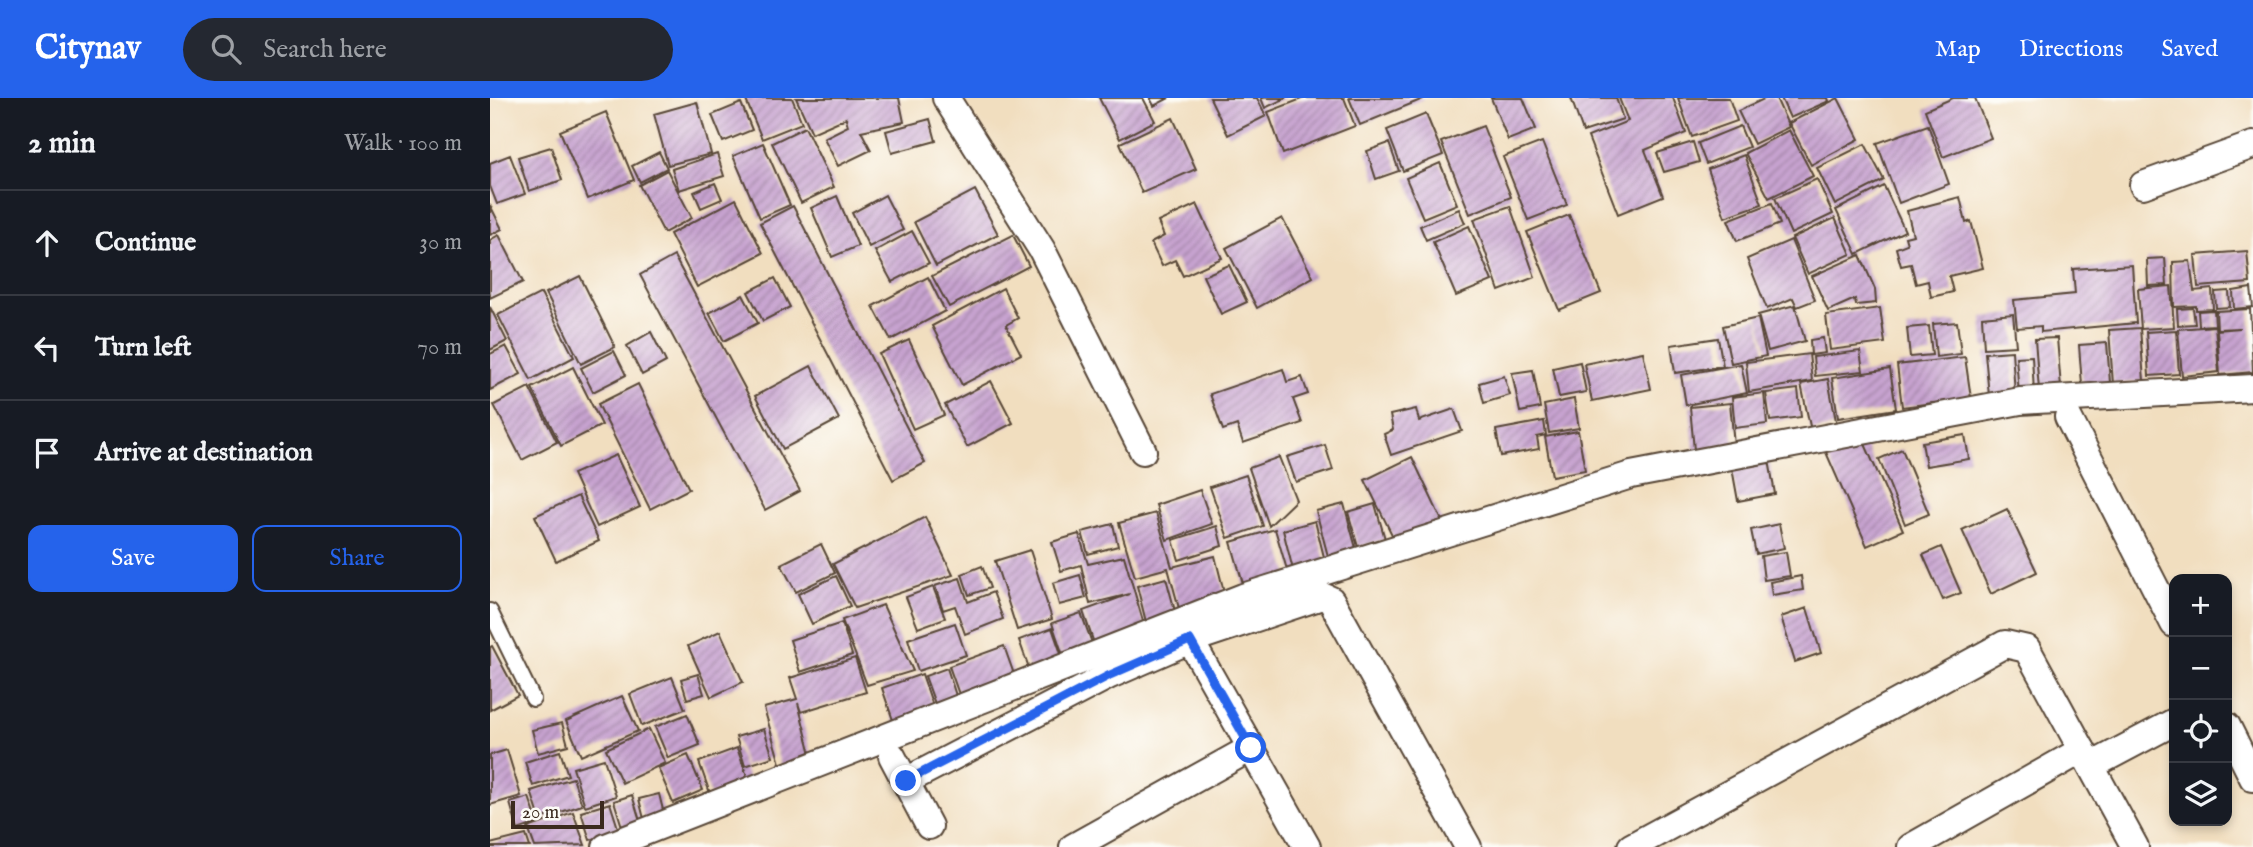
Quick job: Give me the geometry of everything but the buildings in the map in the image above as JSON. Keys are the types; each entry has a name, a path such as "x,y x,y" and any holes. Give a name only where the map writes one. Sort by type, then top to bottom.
{"street":[{"path":"946,98 1042,250 1143,451"},
{"path":"2143,185 2253,145"},
{"path":"606,847 1243,597 1631,475 2020,401 2253,388"},
{"path":"2068,417 2169,614"},
{"path":"906,781 1110,675 1190,640 1322,596 1331,600 1468,847"},
{"path":"1190,640 1307,847"},
{"path":"1631,847 2005,644 2027,649 2135,847"},
{"path":"1911,847 2087,758 2169,724"},
{"path":"2232,736 2253,778"},
{"path":"1073,847 1251,748"},
{"path":"891,756 929,826"},
{"path":"666,847 666,843 679,830 741,808"}],"lane":[{"path":"490,611 533,699"}],"route":[{"path":"906,781 1110,675 1190,640 1251,748"}]}
